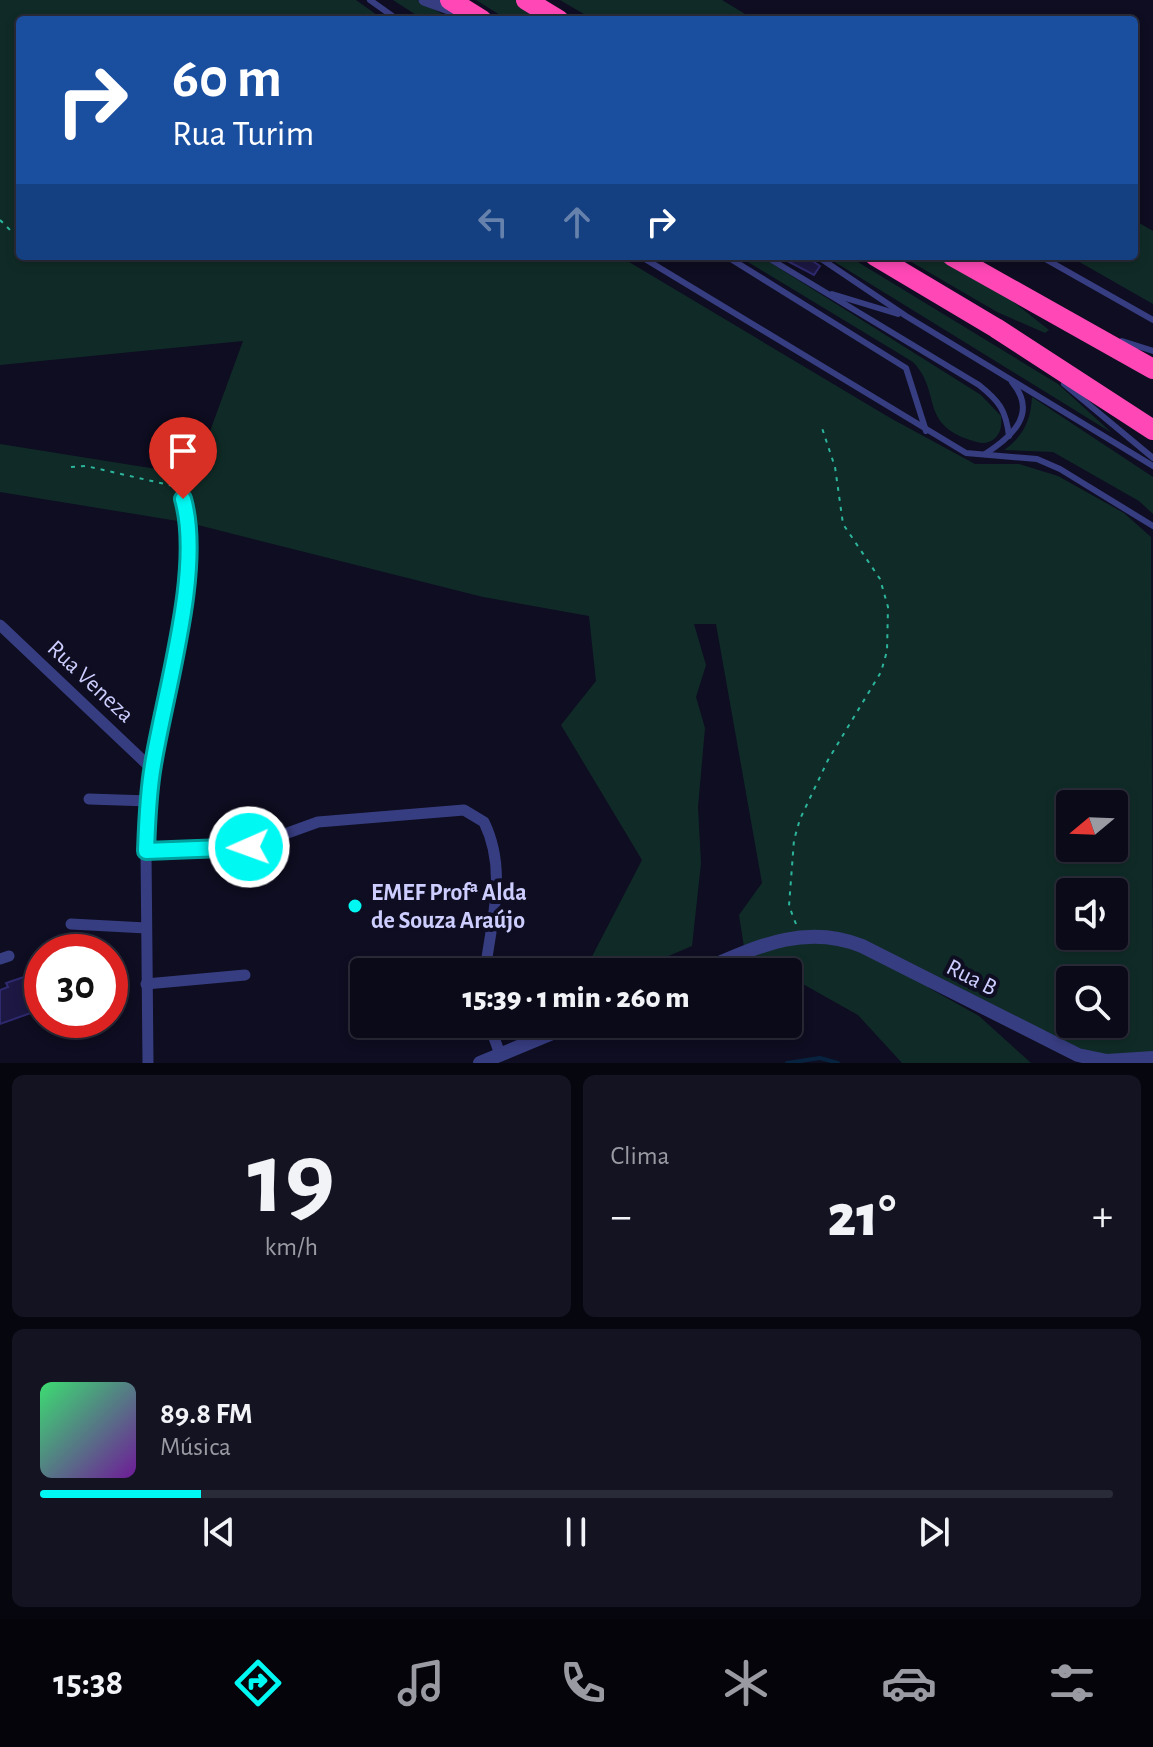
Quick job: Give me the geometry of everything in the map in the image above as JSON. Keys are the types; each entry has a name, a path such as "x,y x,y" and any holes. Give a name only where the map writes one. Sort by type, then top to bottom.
{"highway":[{"path":"450,0 474,16"},
{"path":"526,0 552,16"},
{"path":"882,260 996,328 1153,430"},
{"path":"959,260 1153,369"}],"street":[{"path":"424,0 469,16"},
{"path":"148,1063 146,851 149,801 189,565 190,523 183,499"},
{"name":"Rua Veneza","path":"0,625 152,769"},
{"path":"89,799 149,801"},
{"path":"146,851 249,847 318,822 450,809 478,816 489,831 497,872 487,958"},
{"path":"71,924 146,928"},
{"name":"Rua B","path":"732,958 770,942 801,936 831,937 862,946 1078,1055 1107,1061 1153,1058"},
{"path":"146,984 245,975"},
{"path":"494,1038 500,1054"},
{"path":"480,1063 539,1038"}],"lane":[{"path":"370,0 394,16"},
{"path":"647,260 966,453 1037,459 1060,469 1153,526"},
{"path":"732,260 906,368 926,431"},
{"path":"772,260 999,400 1006,412 1009,436"},
{"path":"823,260 906,316 1153,466"},
{"path":"1047,260 1153,320"},
{"path":"825,292 906,316"},
{"path":"1073,326 1153,351"},
{"path":"996,328 1153,458"},
{"path":"985,454 1009,436 1024,412 1024,397 1010,379"}],"path":[{"path":"0,220 14,234"},
{"path":"801,936 789,906 794,840 800,819 828,760 881,672 887,651 888,607 880,579 843,524 835,467 821,425"},
{"path":"71,467 177,484 183,499"}],"green space":[{"path":"0,0 356,0 378,16 16,16 16,260 626,260 892,419 975,464 1019,464 1058,476 1124,513 1151,537 1153,1056 1092,1063 922,978 929,988 979,1016 1031,1063 902,1063 858,1015 802,984 802,958 746,958 739,915 762,883 716,624 694,624 706,665 696,697 705,728 698,807 701,863 692,946 664,958 591,958 642,860 561,725 596,681 589,616 483,597 190,523 0,492 0,444 194,475 243,341 0,365"},
{"path":"393,0 417,0 446,16 418,16"},
{"path":"476,0 517,0 543,16 502,16"},
{"path":"560,0 722,0 748,16 587,16"},
{"path":"1138,224 1153,231 1153,304 1076,260 1138,260"},
{"path":"745,260 766,260 981,395 1001,416 998,434 991,441 982,443 954,433 944,425 937,416 922,373 913,362"},
{"path":"831,260 855,260 1058,384 1112,433"},
{"path":"908,260 949,260 1001,292 1049,330 1045,333 997,312"},
{"path":"1032,397 1153,477 1153,514 1139,501 1053,452 1004,450 1025,427"}],"building":[{"path":"786,260 811,260 820,266 814,275"},
{"path":"24,977 24,1015 0,1024 0,990 8,987 6,983"}],"waterway":[{"path":"787,1063 820,1058 838,1063"}],"place":[{"name":"EMEF Profª Alda de Souza Araújo","path":"355,906"}],"route":[{"path":"183,499 190,523 189,565 152,769 146,851 249,847"}]}
